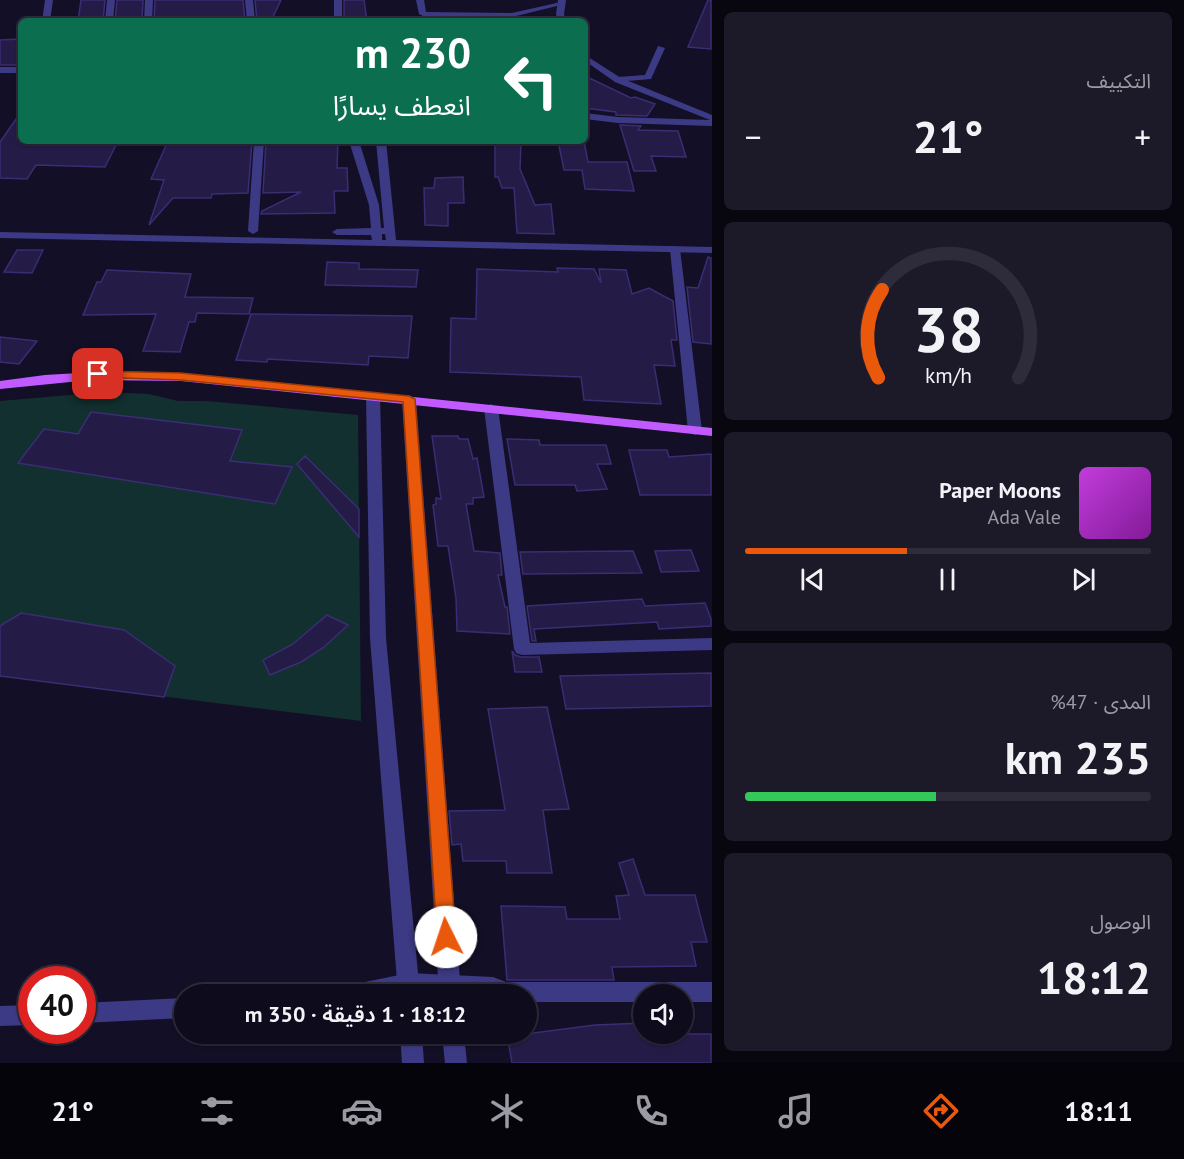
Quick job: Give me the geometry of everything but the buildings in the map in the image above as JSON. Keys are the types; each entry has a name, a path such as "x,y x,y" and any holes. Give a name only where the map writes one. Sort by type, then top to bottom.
{"main road":[{"path":"0,385 56,377 135,374 409,399 711,432"}],"street":[{"path":"46,18 49,0"},
{"path":"109,18 111,0"},
{"path":"148,18 149,0"},
{"path":"249,0 251,18"},
{"path":"338,0 338,18"},
{"path":"420,0 423,14 512,15 546,8 562,2 561,17 546,8 529,0"},
{"path":"618,80 648,77 661,48"},
{"path":"588,59 618,80 711,116"},
{"path":"0,70 18,70"},
{"path":"678,122 686,114 683,106"},
{"path":"588,116 618,120 711,123"},
{"path":"253,231 259,144"},
{"path":"355,144 374,205 377,237"},
{"path":"381,144 391,237"},
{"path":"0,226 253,231 377,237"},
{"path":"0,235 391,237 711,250"},
{"path":"675,249 695,431"},
{"path":"373,396 378,639 409,984"},
{"path":"409,399 450,984"},
{"path":"491,408 522,649 711,644"},
{"path":"537,993 711,992"},
{"path":"96,1011 174,1008"},
{"path":"0,1016 18,1015"},
{"path":"412,1044 413,1063"},
{"path":"454,1044 456,1063"}],"green space":[{"path":"104,392 149,394 178,401 207,401 358,415 361,721 0,676 0,401"}],"route":[{"path":"98,374 181,377 409,399 446,937"}]}
